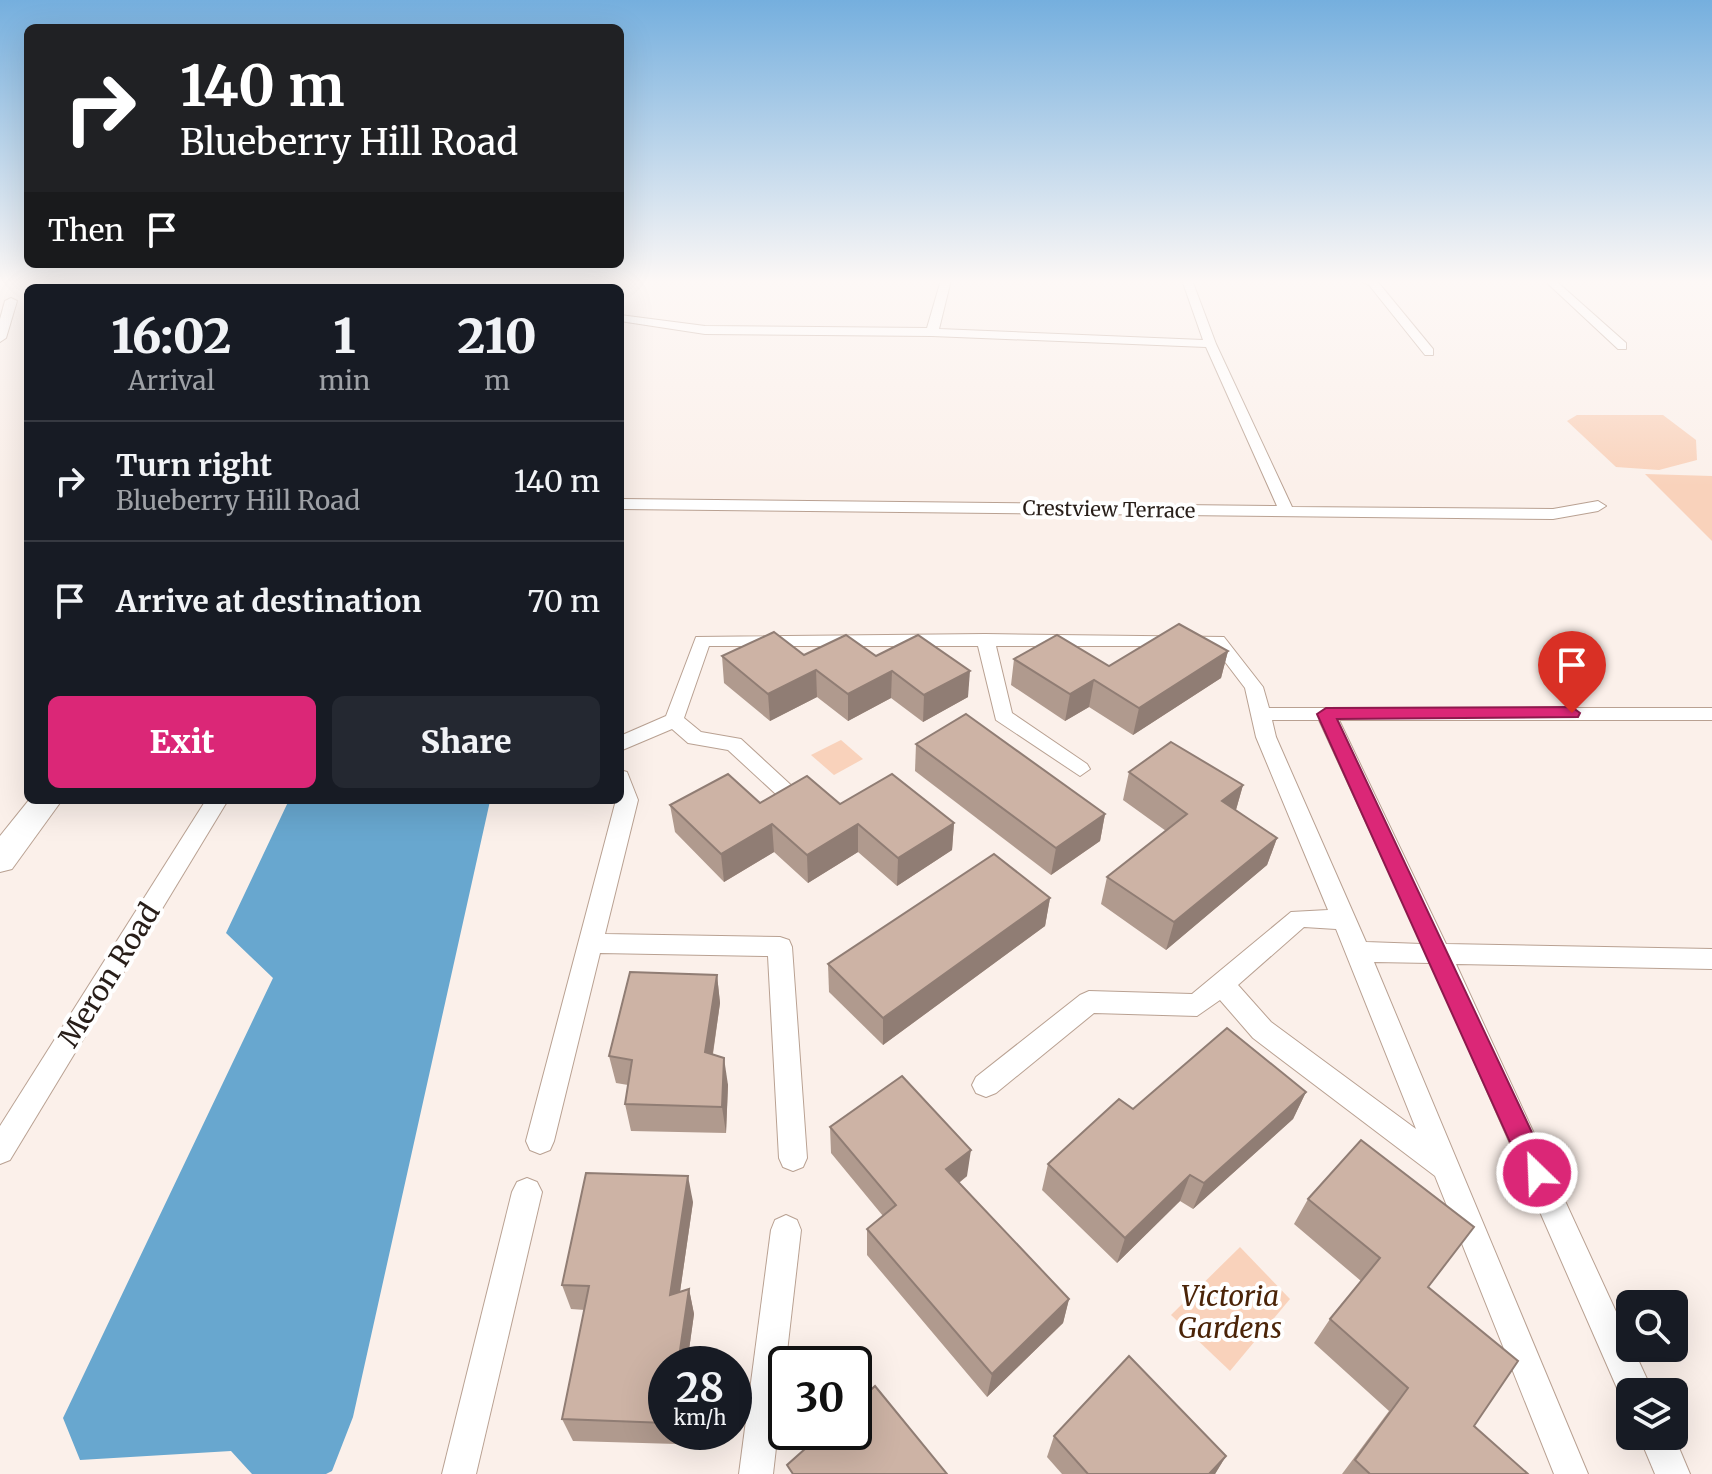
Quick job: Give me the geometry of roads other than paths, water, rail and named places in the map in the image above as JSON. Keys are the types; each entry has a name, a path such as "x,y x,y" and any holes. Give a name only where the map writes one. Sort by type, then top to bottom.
{"main road":[{"path":"2,855 43,804"}],"street":[{"path":"1212,349 1286,510"},
{"path":"1426,349 1429,352"},
{"name":"Crestview Terrace","path":"624,504 1553,514 1598,506"},
{"path":"985,639 1003,716 1080,769"},
{"path":"624,742 674,720 702,641 1218,641 1254,687 1266,737 1358,952 1571,1474"},
{"path":"1260,714 1712,714"},
{"path":"1326,714 1439,954 1630,1378"},
{"path":"674,720 695,738 734,744 786,792"},
{"path":"540,1141 627,800 624,790"},
{"name":"Meron Road","path":"0,1151 215,804"},
{"path":"986,1085 1089,1002 1197,1005 1299,918 1344,920"},
{"path":"589,943 780,947 793,1158"},
{"path":"1358,952 1712,959"},
{"path":"1222,985 1262,1030 1443,1166"},
{"path":"459,1474 527,1192"},
{"path":"756,1474 786,1230"},
{"path":"1662,1450 1673,1474"}],"water":[{"path":"287,804 489,804 353,1417 332,1471 326,1474 252,1474 231,1451 80,1460 63,1418 273,978 226,933"}],"park label":[{"name":"Victoria Gardens","path":"1230,1312"}]}
